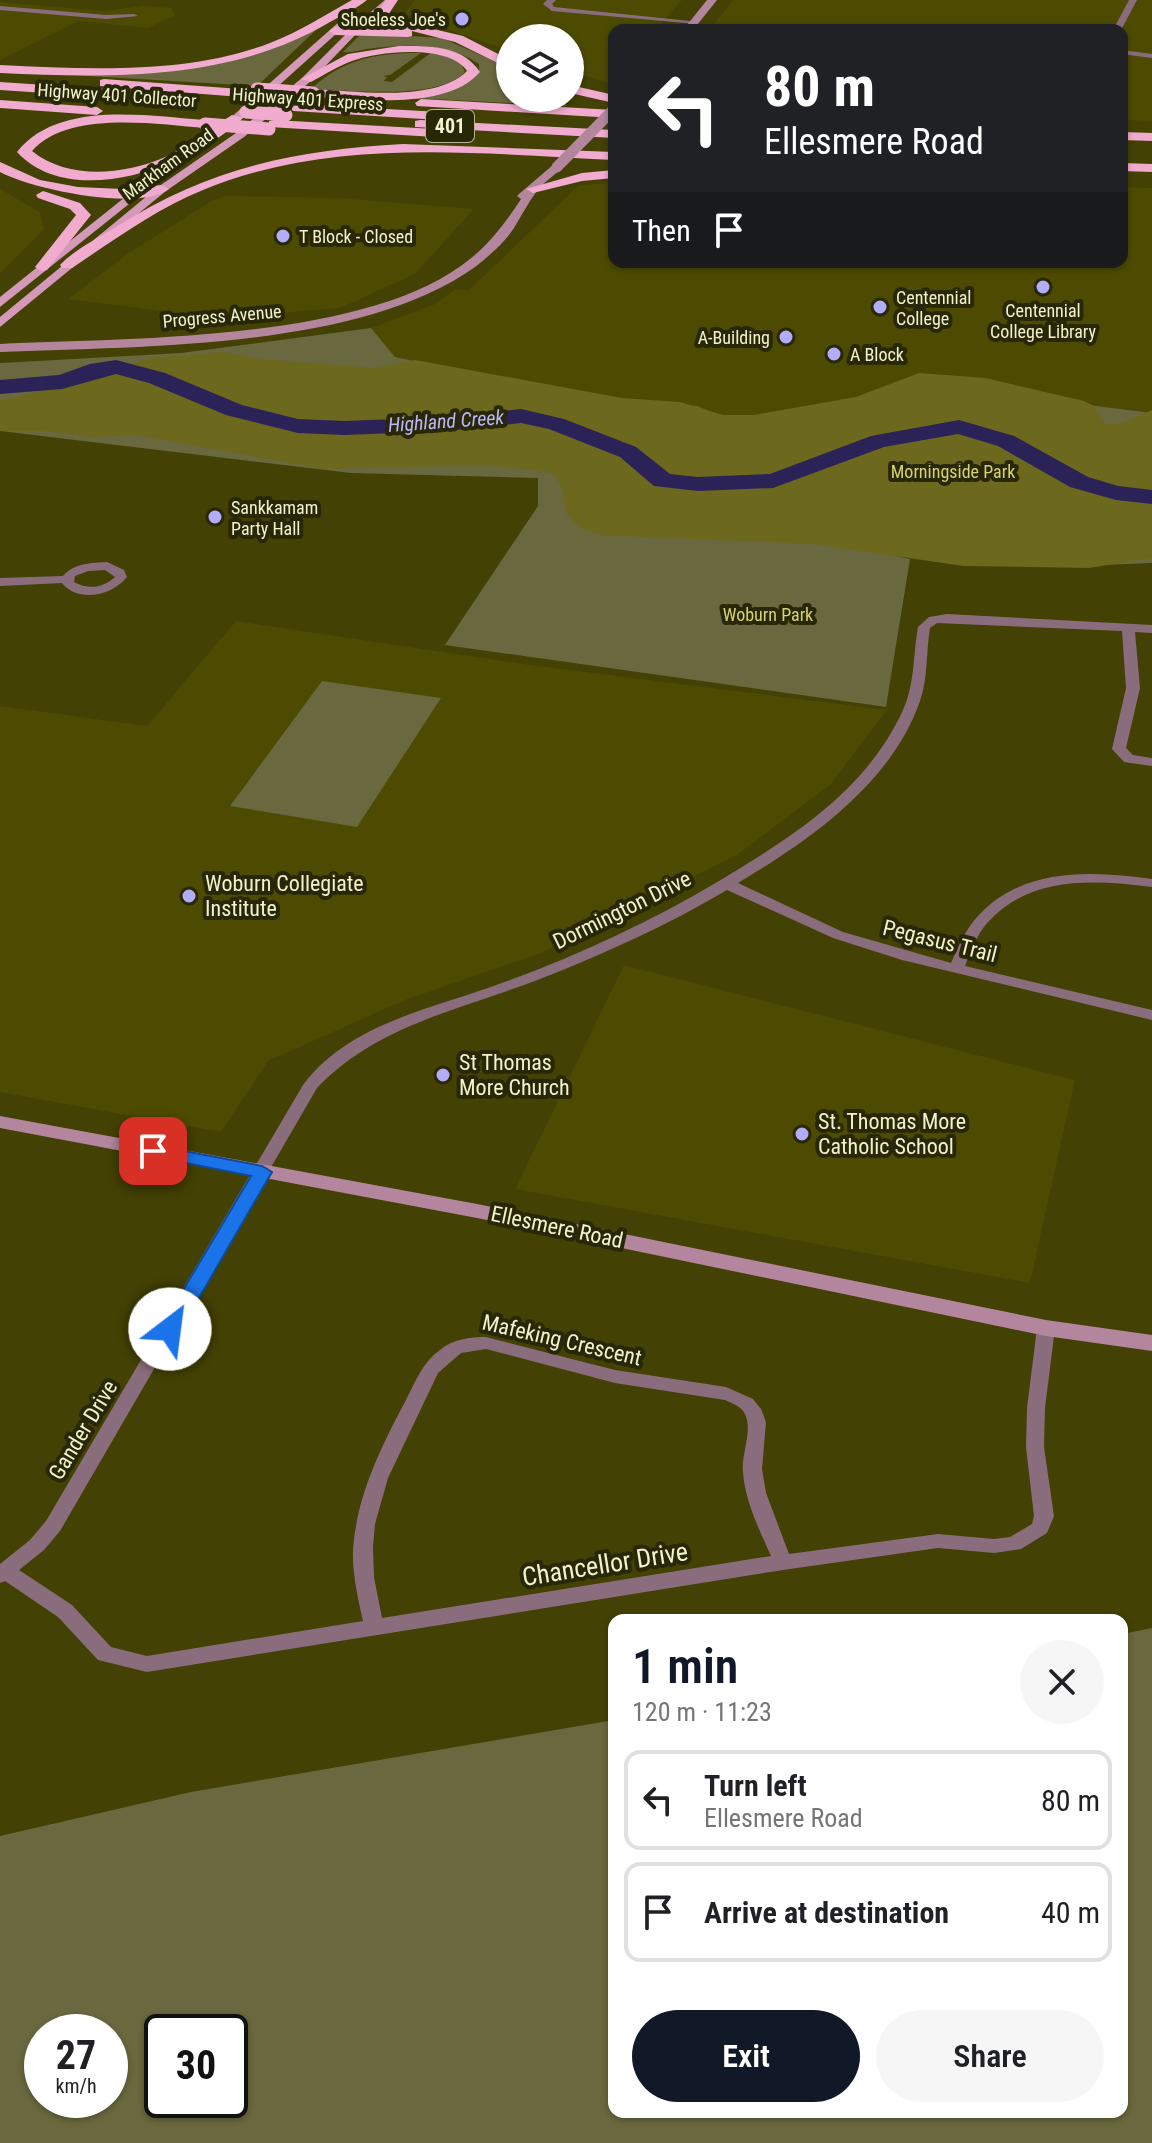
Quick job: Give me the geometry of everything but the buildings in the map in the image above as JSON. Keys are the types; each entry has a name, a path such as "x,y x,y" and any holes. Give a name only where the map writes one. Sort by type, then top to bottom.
{"highway":[{"path":"0,69 109,70 197,64 289,40 361,0"},
{"path":"391,0 384,12 391,22 442,33 496,58"},
{"path":"335,31 420,33 473,46"},
{"path":"307,79 349,58 405,49 462,57 472,64 474,72 461,85 424,92 311,95"},
{"name":"Highway 401 Collector","path":"0,76 608,112"},
{"name":"Highway 401 Express","path":"0,86 237,111 608,125"},
{"path":"584,92 608,98"},
{"path":"0,94 129,104"},
{"name":"Highway 401 Collector","path":"0,104 211,118"},
{"path":"211,118 78,123 50,130 30,140 24,152 35,164 61,172 88,175 137,170 170,160 237,111"},
{"name":"Highway 401 Express","path":"211,118 237,111"},
{"name":"Highway 401 Express","path":"292,111 608,134"},
{"name":"401","path":"211,118 271,126 608,143"},
{"path":"1128,136 1152,137"},
{"path":"67,265 189,191 274,162 317,154 410,148 608,156"},
{"path":"1128,148 1152,148"},
{"path":"1128,157 1152,158"},
{"path":"557,167 608,173"},
{"path":"1128,167 1152,168"},
{"path":"0,168 13,175 50,185 134,194 162,189"},
{"path":"0,168 17,185 75,206 84,215 42,267"},
{"path":"1128,174 1152,175"},
{"path":"533,189 582,177 608,175"}],"main road":[{"name":"Markham Road","path":"0,303 369,0"},
{"name":"Markham Road","path":"0,323 162,189 240,135 307,79 354,31 391,0"},
{"path":"694,24 712,0"},
{"name":"Progress Avenue","path":"448,277 490,227 608,118"},
{"name":"Progress Avenue","path":"0,348 112,344 262,332 335,320 406,300 448,277 496,242 523,210 533,189"},
{"path":"490,227 496,242"},
{"name":"Progress Avenue","path":"0,356 99,349 112,344"},
{"name":"Ellesmere Road","path":"0,1122 490,1214 1046,1328 1152,1345"}],"street":[{"path":"552,0 547,4 552,9 676,24"},
{"path":"1120,24 1133,0"},
{"path":"0,8 106,17 134,16"},
{"path":"1128,53 1152,56"},
{"path":"0,582 67,579"},
{"name":"Dormington Drive","path":"262,1172 311,1085 345,1052 377,1034 561,965 725,883 834,810 882,758 912,707 918,688 923,630 933,620 976,618 1128,627"},
{"path":"1152,629 1128,627 1133,688 1119,749 1129,759 1152,762"},
{"path":"956,968 981,921 1016,892 1046,882 1081,877 1112,877 1152,883"},
{"name":"Pegasus Trail","path":"725,883 838,935 907,957 1152,1015"},
{"name":"Gander Drive","path":"2,1573 53,1526 262,1172"},
{"name":"Chancellor Drive","path":"2,1573 65,1611 105,1654 147,1664 783,1562 938,1541 994,1546 1014,1544 1040,1528 1044,1516 1035,1447 1036,1408 1046,1328"},
{"name":"Mafeking Crescent","path":"374,1627 362,1549 382,1468 431,1370 441,1356 457,1346 470,1343 486,1343 621,1380 720,1392 751,1407 757,1420 752,1466 757,1499 783,1562"}],"shaded area":[{"path":"415,0 682,0 660,24 608,24 608,83 584,75 584,24 496,24 496,46 404,14"},
{"path":"733,0 1152,0 1152,121 1128,120 1128,24 714,24"},
{"path":"0,2 103,11 143,6 171,8 175,15 148,28 79,21 0,60"},
{"name":"Centennial College","path":"608,183 608,268 1128,268 1128,187 1152,188 1152,413 1041,399 790,424 600,400 395,357 371,328 435,304 455,289 469,290 579,185"},
{"path":"0,189 40,212 44,229 0,273"},
{"path":"225,196 338,198 474,209 415,274 340,308 215,318 68,299 126,255 211,201"},
{"name":"Woburn Collegiate Institute","path":"236,621 530,665 887,710 830,785 737,855 538,954 405,1000 268,1061 221,1132 0,1092 0,706 147,726"},
{"name":"St. Thomas More Catholic School","path":"624,965 1075,1080 1030,1283 515,1189"}],"green space":[{"path":"317,29 257,86 54,74 155,70 222,61 287,43"},
{"path":"362,33 442,38 496,62 496,102 392,97 450,89 471,80 479,73 479,64 455,52 415,46 343,52"},
{"path":"432,52 459,59 465,72 435,87 414,90 369,92 311,89 336,71 362,59 421,53 390,75 383,76 387,77 384,81 392,82"},
{"name":"Morningside Park","path":"371,328 395,357 600,400 697,406 740,424 1041,399 1152,413 1152,563 1053,567 887,554 910,559 886,707 445,645 538,506 538,478 351,473 0,431 0,363 181,353"},
{"name":"Morningside Park","path":"223,352 261,359 373,368 415,360 622,398 680,402 723,415 754,415 856,397 919,373 985,378 1084,401 1094,406 1106,424 1119,424 1152,410 1152,558 1089,568 963,566 814,544 601,535 579,527 566,513 562,488 554,475 542,471 487,465 324,469 136,435 93,437 47,431 0,431 0,401 81,381 151,358"},
{"path":"322,681 441,698 357,827 230,806"},
{"path":"1152,1628 1152,2143 0,2143 0,1836 191,1792 608,1721 608,2118 1128,2118 1128,1633"}],"waterway":[{"name":"Highland Creek","path":"0,387 62,382 98,369 116,367 157,378 234,410 298,426 345,428 446,424 521,416 556,424 628,452 663,481 698,484 773,481 879,441 959,427 1006,441 1079,482 1116,493 1152,497"}],"place":[{"name":"Shoeless Joe's","path":"462,19"},
{"name":"T Block - Closed","path":"283,236"},
{"name":"Centennial College Library","path":"1043,287"},
{"name":"Centennial College","path":"880,307"},
{"name":"A-Building","path":"786,337"},
{"name":"A Block","path":"834,354"},
{"name":"Sankkamam Party Hall","path":"215,517"},
{"name":"Woburn Collegiate Institute","path":"189,896"},
{"name":"St Thomas More Church","path":"443,1075"},
{"name":"St. Thomas More Catholic School","path":"802,1134"}],"route":[{"path":"153,1151 262,1172 170,1329"}],"park label":[{"name":"Woburn Park","path":"768,614"}]}
